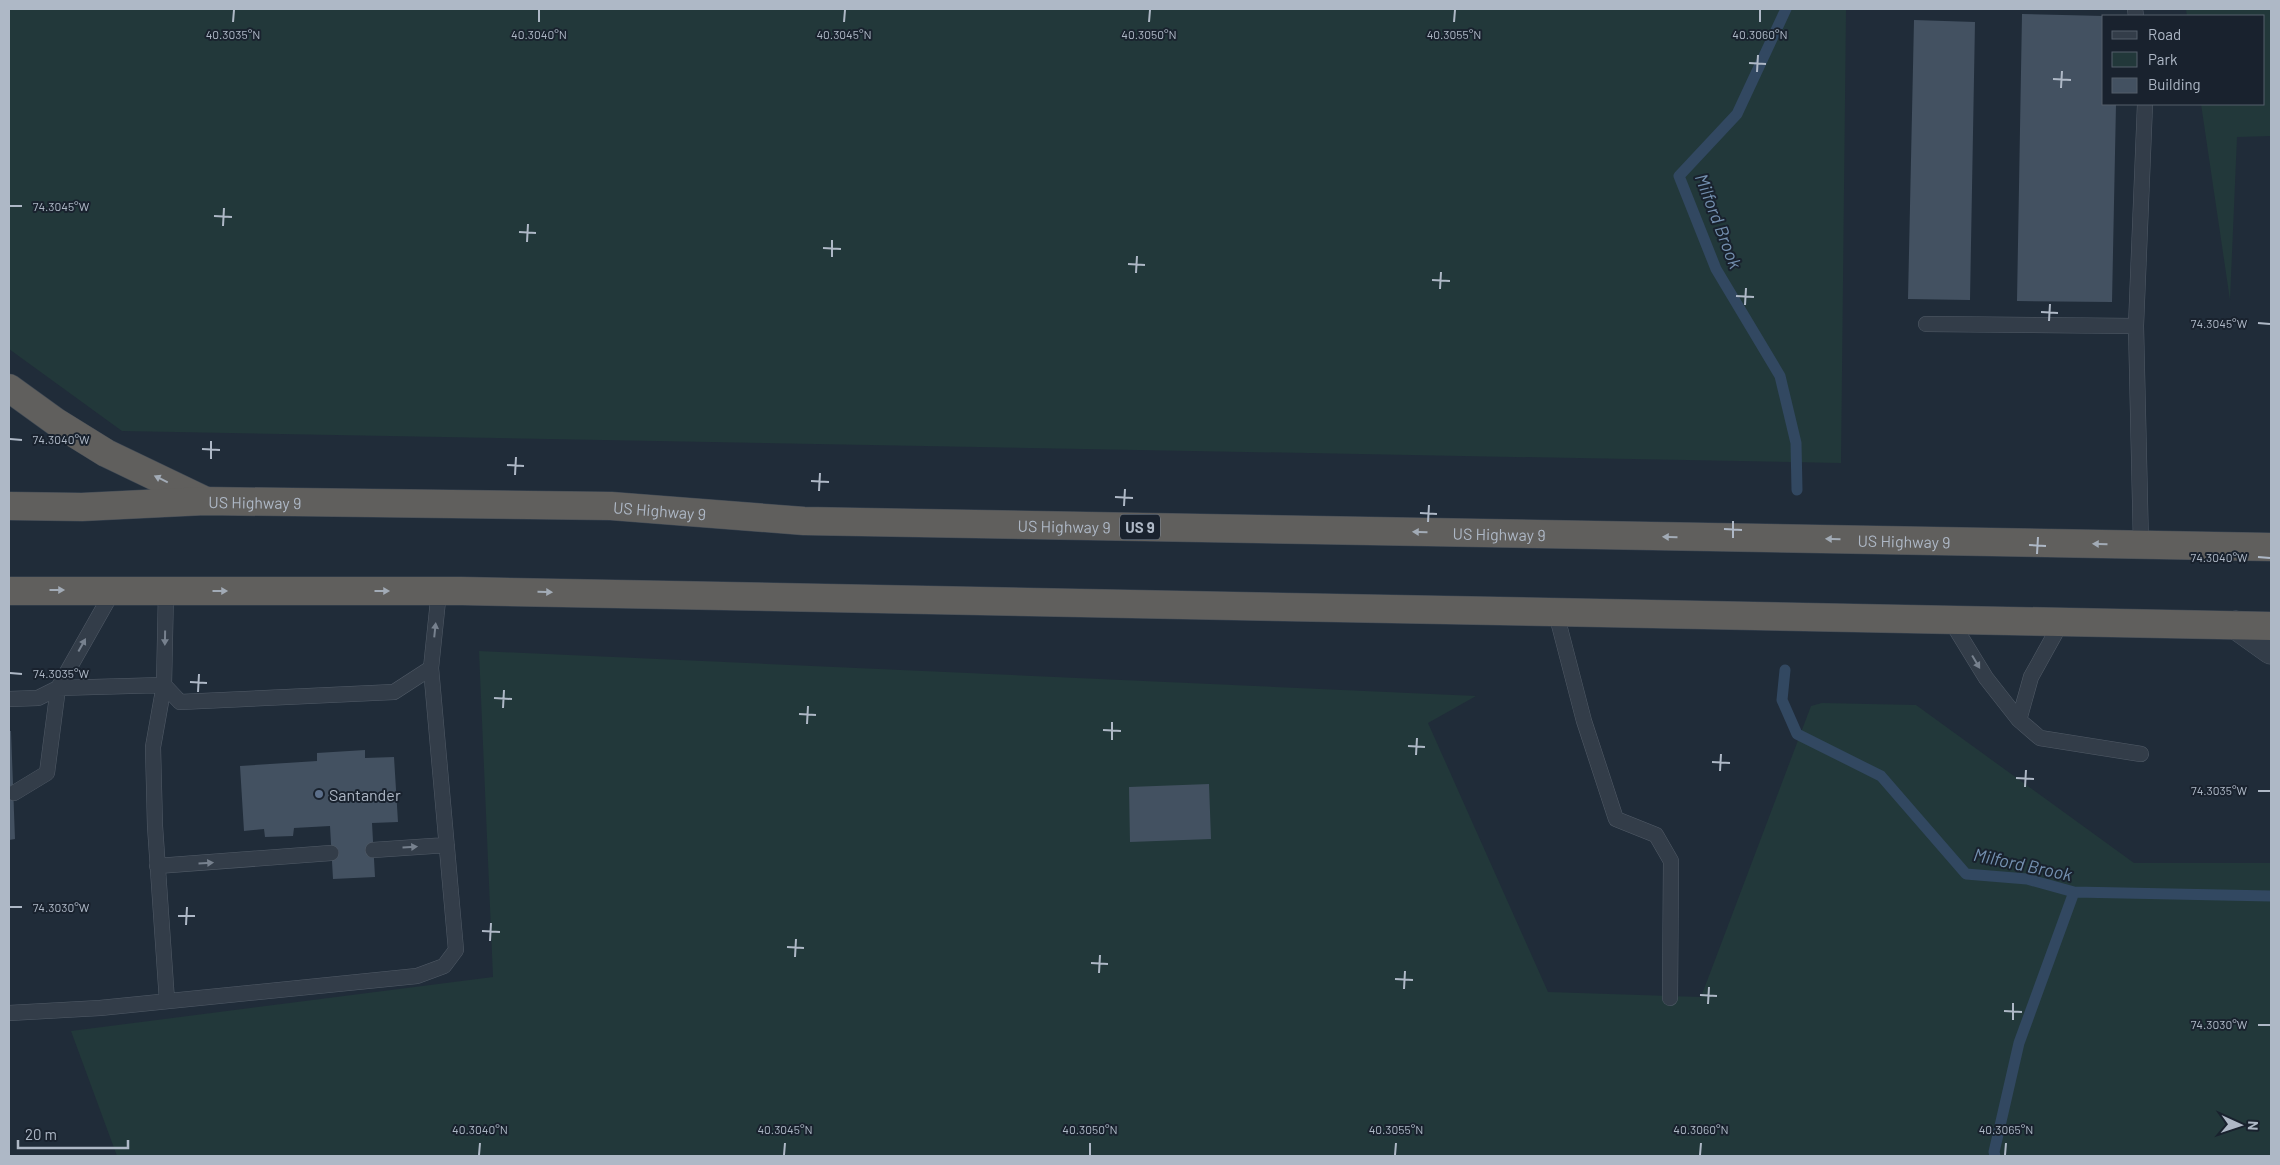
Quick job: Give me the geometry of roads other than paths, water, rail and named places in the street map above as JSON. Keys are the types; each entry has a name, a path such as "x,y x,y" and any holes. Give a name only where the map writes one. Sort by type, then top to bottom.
{"highway":[{"path":"9,388 56,422 106,453 205,500"},
{"name":"US Highway 9","path":"9,506 82,507 205,500 611,506 814,521 2271,547"},
{"path":"9,590 439,591 2271,626"}],"street":[{"path":"2236,625 2271,650"}],"lane":[{"path":"2141,545 2136,326 2145,105"},
{"path":"1926,324 2136,326"},
{"path":"14,793 47,773 58,688 113,590"},
{"path":"166,590 164,685 153,747 157,866 167,1001"},
{"path":"9,1013 100,1008 417,976 444,966 456,950 431,668 439,591"},
{"path":"1556,613 1584,721 1616,819 1656,834 1671,861 1670,998"},
{"path":"1951,620 1986,678 2019,720 2040,738 2141,754"},
{"path":"2019,720 2030,677 2061,622"},
{"path":"9,699 38,698 58,688 164,685 180,702 394,692 431,668"},
{"path":"373,850 447,845"},
{"path":"157,866 332,854"}],"waterway":[{"name":"Milford Brook","path":"1786,9 1737,114 1679,176 1716,269 1780,376 1796,443 1797,490"},
{"name":"Milford Brook","path":"1785,670 1782,700 1797,734 1881,776 1966,874 2027,879 2074,892 2271,896"},
{"path":"1995,1156 1994,1152 2019,1043 2074,892"}],"place":[{"name":"Santander","path":"319,794"}]}
